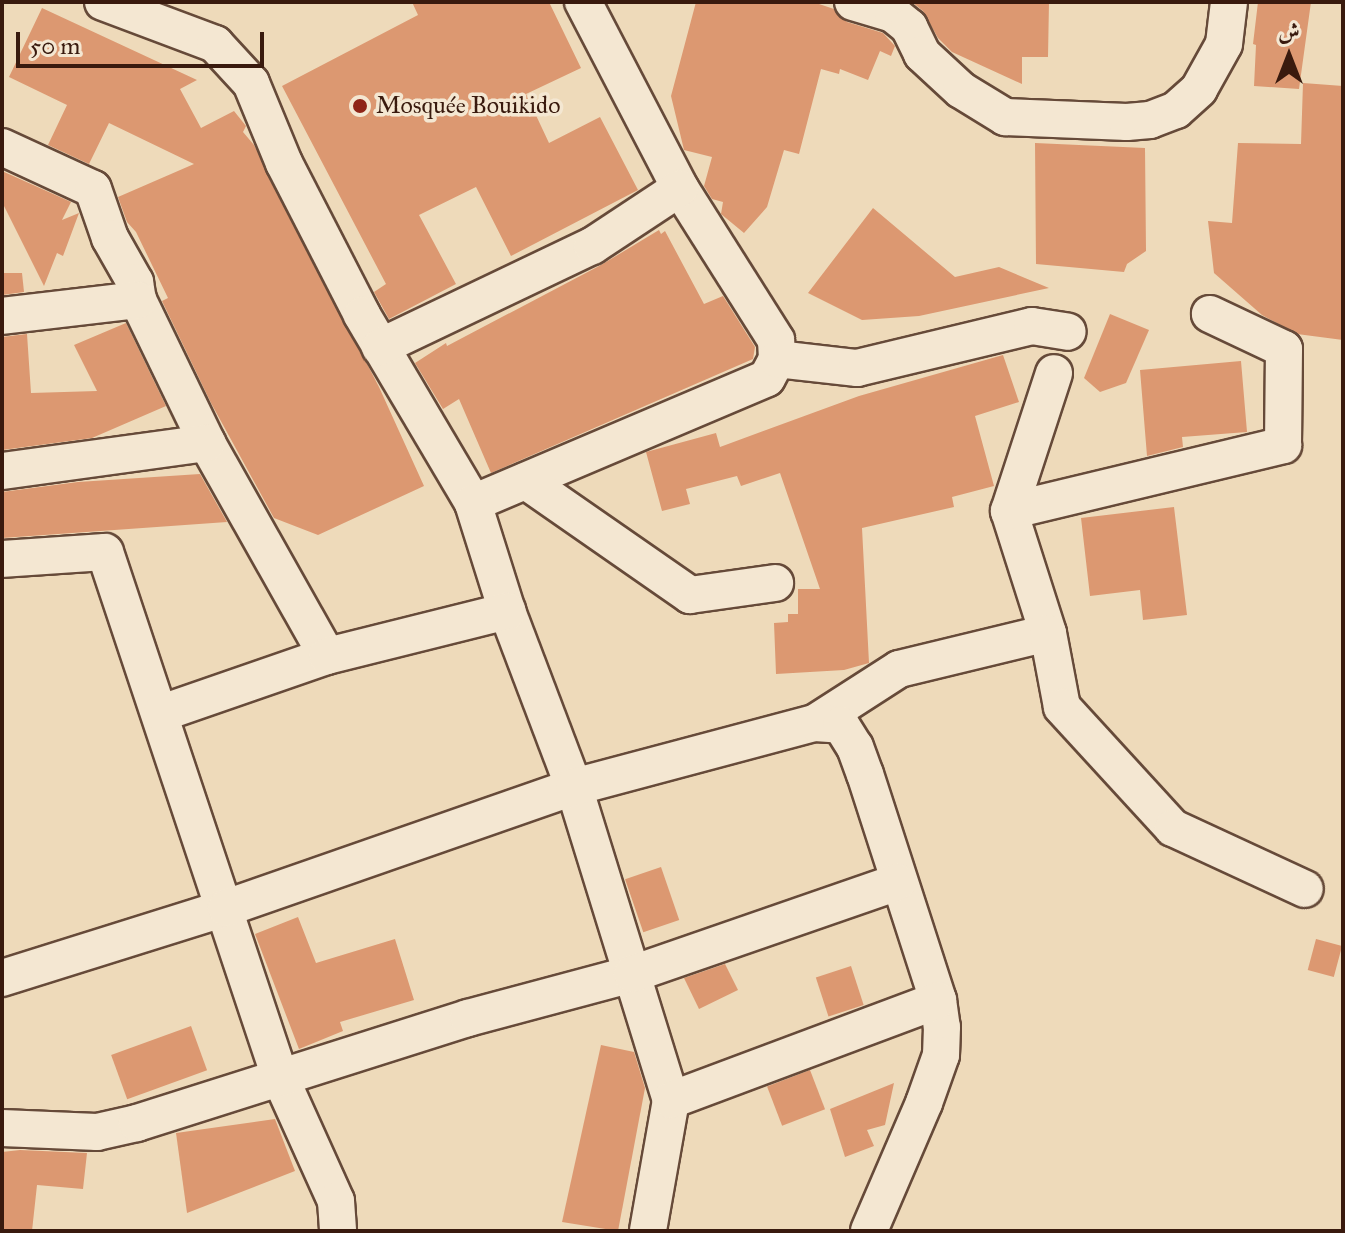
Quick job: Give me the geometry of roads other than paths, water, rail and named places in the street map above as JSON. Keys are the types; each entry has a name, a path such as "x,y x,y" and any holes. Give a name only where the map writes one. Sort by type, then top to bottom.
{"street":[{"path":"103,2 215,44 251,83 284,163 380,347 473,503 507,611 574,787 671,1100 648,1231"},
{"path":"473,503 767,378 777,359 776,340 680,188 583,2"},
{"path":"853,2 893,14 909,27 922,54 961,90 1005,117 1127,122 1150,120 1176,110 1199,89 1224,44 1229,2"},
{"path":"2,147 93,189 110,238 135,282 138,300 207,443 327,656"},
{"path":"380,347 592,246 680,188"},
{"path":"2,316 138,300"},
{"path":"1009,511 1283,445 1284,349 1210,314"},
{"path":"777,359 857,368 1032,326 1068,332"},
{"path":"1054,373 1009,511 1048,633 1062,707 1173,828 1305,889"},
{"path":"2,471 207,443"},
{"path":"526,481 690,595 775,583"},
{"path":"2,559 105,552 162,713 280,1077 336,1201 338,1231"},
{"path":"162,713 327,656 507,611"},
{"path":"2,978 226,908 574,787 815,723 899,669 1048,633"},
{"path":"815,723 841,725 848,732 865,774 938,1000 941,1055 869,1231"},
{"path":"2,1128 97,1132 468,1018 632,974 898,882"},
{"path":"671,1100 938,1000"}],"place":[{"name":"Mosquée Bouikido","path":"360,106"}]}
